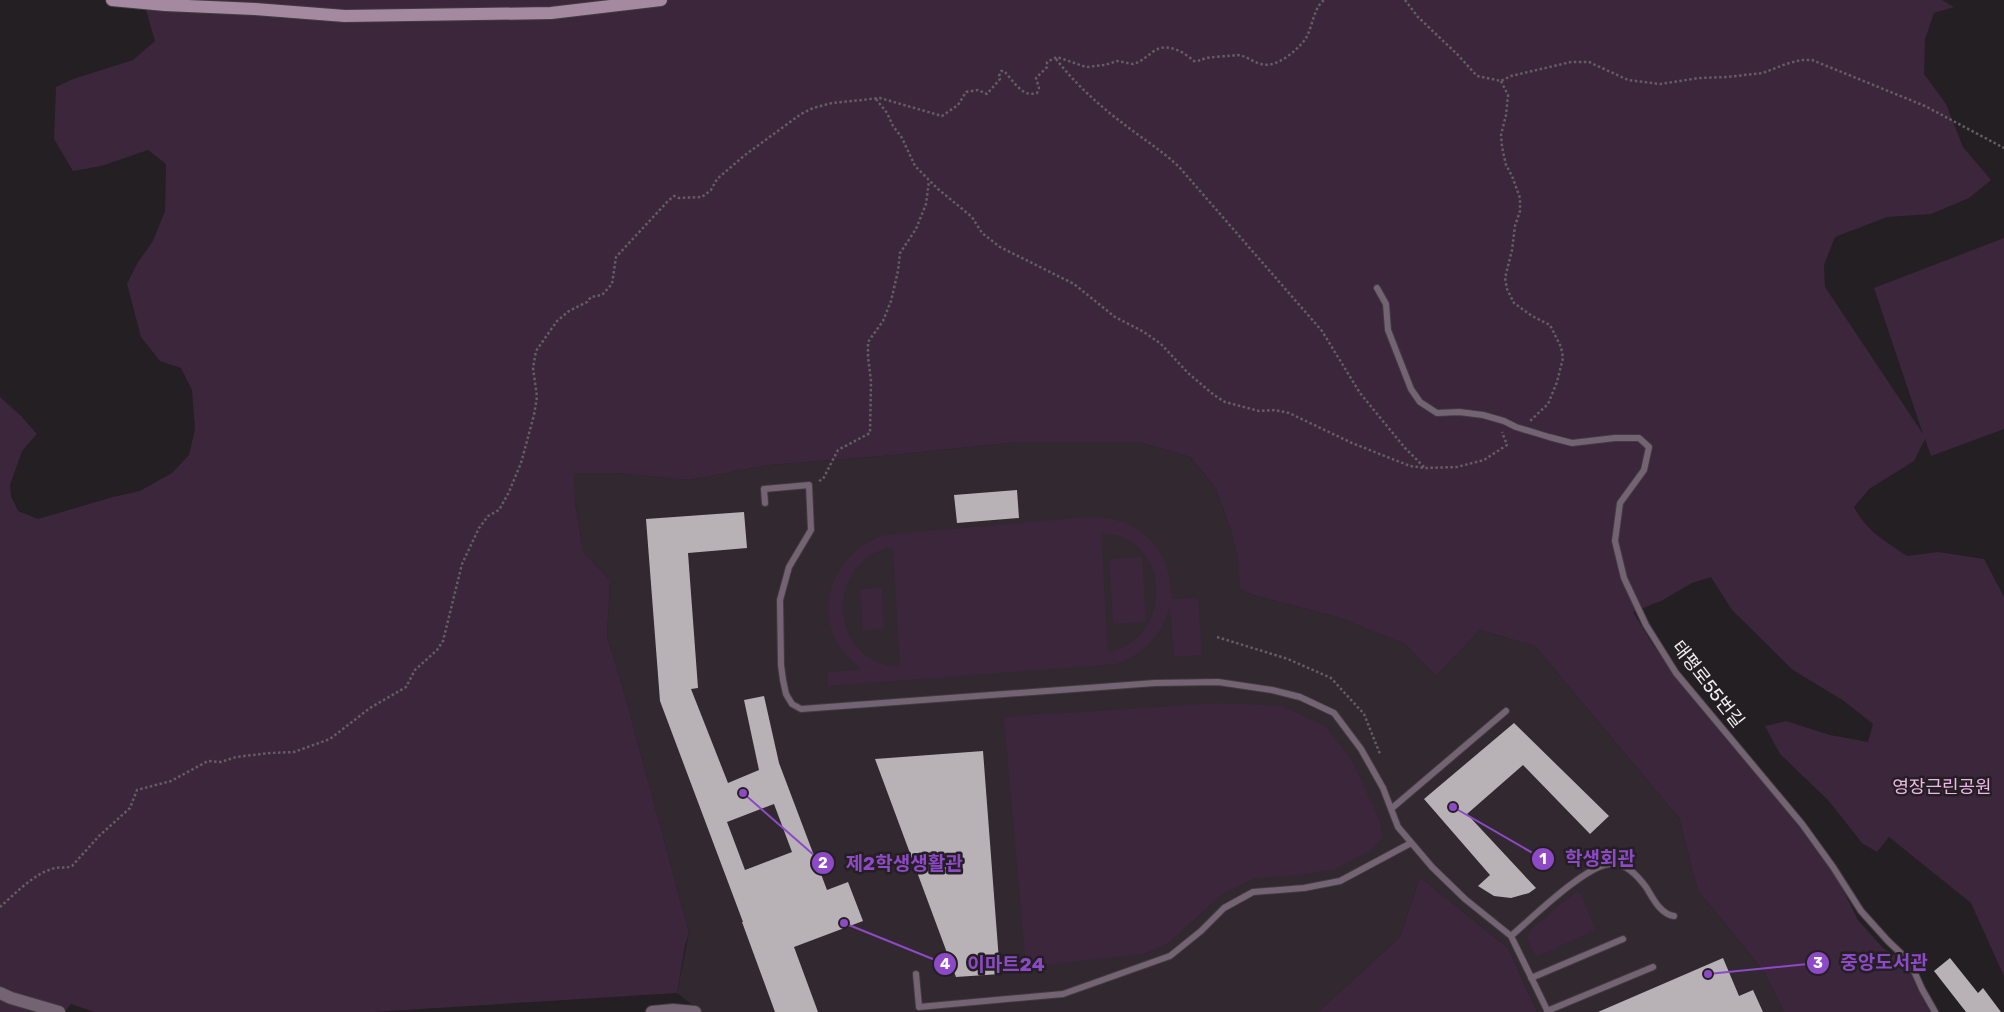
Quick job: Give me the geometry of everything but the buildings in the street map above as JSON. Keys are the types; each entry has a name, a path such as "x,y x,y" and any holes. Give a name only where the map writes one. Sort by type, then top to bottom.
{"main road":[{"path":"112,0 165,5 255,8 345,16 551,13 661,0"}],"street":[{"path":"0,993 59,1012"},
{"path":"652,1012 673,1010 695,1012"}],"lane":[{"name":"태평로55번길","path":"1377,288 1386,304 1388,330 1411,389 1420,402 1437,412 1460,412 1497,419 1529,431 1572,443 1615,438 1639,438 1649,447 1644,470 1620,503 1615,541 1624,578 1646,625 1676,673 1802,824 1834,867 1861,910 1888,941 1910,962 1935,1012"},
{"path":"765,503 764,488 809,486 811,530 790,567 780,600 783,680 786,694 792,704 801,709 1155,683 1218,682 1272,690 1300,697 1334,713 1361,749 1383,788 1398,827 1432,867 1465,899 1511,936 1548,1012 1653,967"},
{"path":"1391,809 1506,711"},
{"path":"916,974 919,1007 1063,994 1170,956 1201,931 1224,908 1253,892 1304,888 1340,880 1412,843"},
{"path":"1511,936 1580,878 1599,866 1610,864 1620,865 1630,870 1640,880 1663,912 1674,916"},
{"path":"1532,978 1623,939"}],"path":[{"path":"0,907 40,875 53,868 72,866 99,836 130,808 137,790 171,781 208,761 221,762 248,755 294,752 306,749 330,739 370,708 406,688 415,670 443,642 462,564 479,528 488,516 498,510 514,483 522,463 537,397 533,368 536,351 556,320 587,302 591,297 602,294 612,284 616,257 674,196 679,198 702,197 711,190 717,179 745,155 809,110 832,103 875,98 942,116 958,105 966,92 978,90 987,94 1000,79 1001,72 1004,71 1020,90 1030,94 1037,93 1039,88 1036,78 1047,66 1048,62 1057,57 1086,67 1105,65 1117,61 1133,64 1156,50 1165,47 1173,48 1194,61 1234,55 1245,56 1262,65 1277,62 1285,58 1305,40 1318,8 1324,0"},
{"path":"1404,0 1418,17 1477,76 1501,81 1511,76 1571,62 1589,62 1628,80 1660,84 1699,78 1763,73 1801,60 1812,60 1925,106 2004,148"},
{"path":"1056,59 1075,82 1117,119 1156,147 1180,168 1322,332 1360,393 1405,448 1425,468"},
{"path":"1501,81 1508,96 1501,135 1502,147 1506,165 1520,198 1520,211 1504,278 1514,303 1532,316 1550,325 1561,347 1563,358 1557,382 1548,404 1529,422 1529,431"},
{"path":"875,98 887,113 893,126 902,138 915,166 972,217 982,233 992,241 1074,284 1115,317 1144,332 1160,344 1188,373 1225,402 1259,411 1275,410 1289,413 1352,443 1410,466 1425,468 1457,467 1484,460 1507,445 1497,419"},
{"path":"809,486 823,479 838,450 870,433 871,381 868,342 883,321 891,301 900,252 916,230 926,204 929,180"},
{"path":"1217,637 1288,659 1331,678 1364,714 1380,754"}],"shaded area":[{"path":"1017,442 1139,442 1190,457 1215,487 1231,530 1238,560 1241,589 1253,595 1337,617 1405,644 1436,676 1480,630 1535,646 1679,818 1698,891 1763,970 1784,1012 1537,1012 1508,948 1420,877 1400,937 1318,1012 702,1012 677,993 689,933 623,688 607,636 610,580 583,552 575,502 574,472 616,473 689,480 769,465 883,456"}],"green space":[{"name":"영장근린공원","path":"143,0 1942,0 1954,7 1934,13 1925,39 1924,74 1946,104 1963,147 1991,180 1969,198 1931,214 1887,217 1835,237 1824,265 1825,287 1923,434 1874,288 2004,238 2004,429 1931,456 1925,439 1914,461 1869,489 1854,507 1870,529 1907,556 1938,552 1984,559 2004,597 2004,976 1971,903 1889,837 1877,852 1862,843 1828,800 1780,754 1765,726 1786,721 1830,735 1868,742 1873,724 1844,701 1793,670 1732,610 1711,577 1692,583 1661,601 1633,612 1653,645 1682,682 1716,720 1815,846 1836,876 1858,920 1883,948 1909,964 1915,983 1930,1012 1784,1012 1763,970 1698,891 1679,818 1535,646 1480,630 1436,676 1405,644 1337,617 1253,595 1240,589 1238,560 1231,530 1215,487 1190,457 1139,442 1017,442 883,456 769,465 689,480 616,473 574,473 575,502 583,552 610,580 607,636 623,688 689,933 677,993 373,1012 95,1012 71,1004 64,1012 0,1012 0,397 37,434 22,451 10,485 11,496 18,511 38,519 140,491 172,473 189,455 195,429 192,390 181,368 160,361 141,337 127,284 138,262 153,241 165,211 166,164 148,150 101,166 73,171 54,139 56,87 73,79 133,60 155,41"},
{"path":"1090,517 1108,518 1124,522 1138,529 1150,539 1159,551 1166,565 1170,581 1171,599 1198,598 1202,655 1174,657 1170,607 1162,627 1150,643 1135,655 1116,664 828,686 827,672 862,670 838,644 831,627 828,611 830,594 835,579 843,565 854,553 868,542 884,535","holes":["1101,533 1124,538 1141,550 1152,567 1156,588 1154,608 1146,628 1130,643 1108,652","893,548 900,667 876,662 859,649 848,632 843,612 845,591 854,571 869,556"]},
{"path":"1142,557 1146,622 1113,624 1109,559"},
{"path":"882,588 884,629 863,630 860,589"},
{"path":"1219,703 1282,706 1325,726 1351,759 1380,821 1382,839 1369,851 1335,869 1300,875 1254,878 1221,895 1168,943 1143,954 1026,967 1004,717"},
{"path":"1420,877 1508,948 1537,1012 1318,1012 1400,937"},
{"path":"1577,891 1581,894 1595,930 1536,957 1527,938 1531,929"}],"place":[{"name":"제2학생생활관","path":"743,793"},
{"name":"학생회관","path":"1453,807"},
{"name":"이마트24","path":"844,923"},
{"name":"중앙도서관","path":"1708,974"}]}
